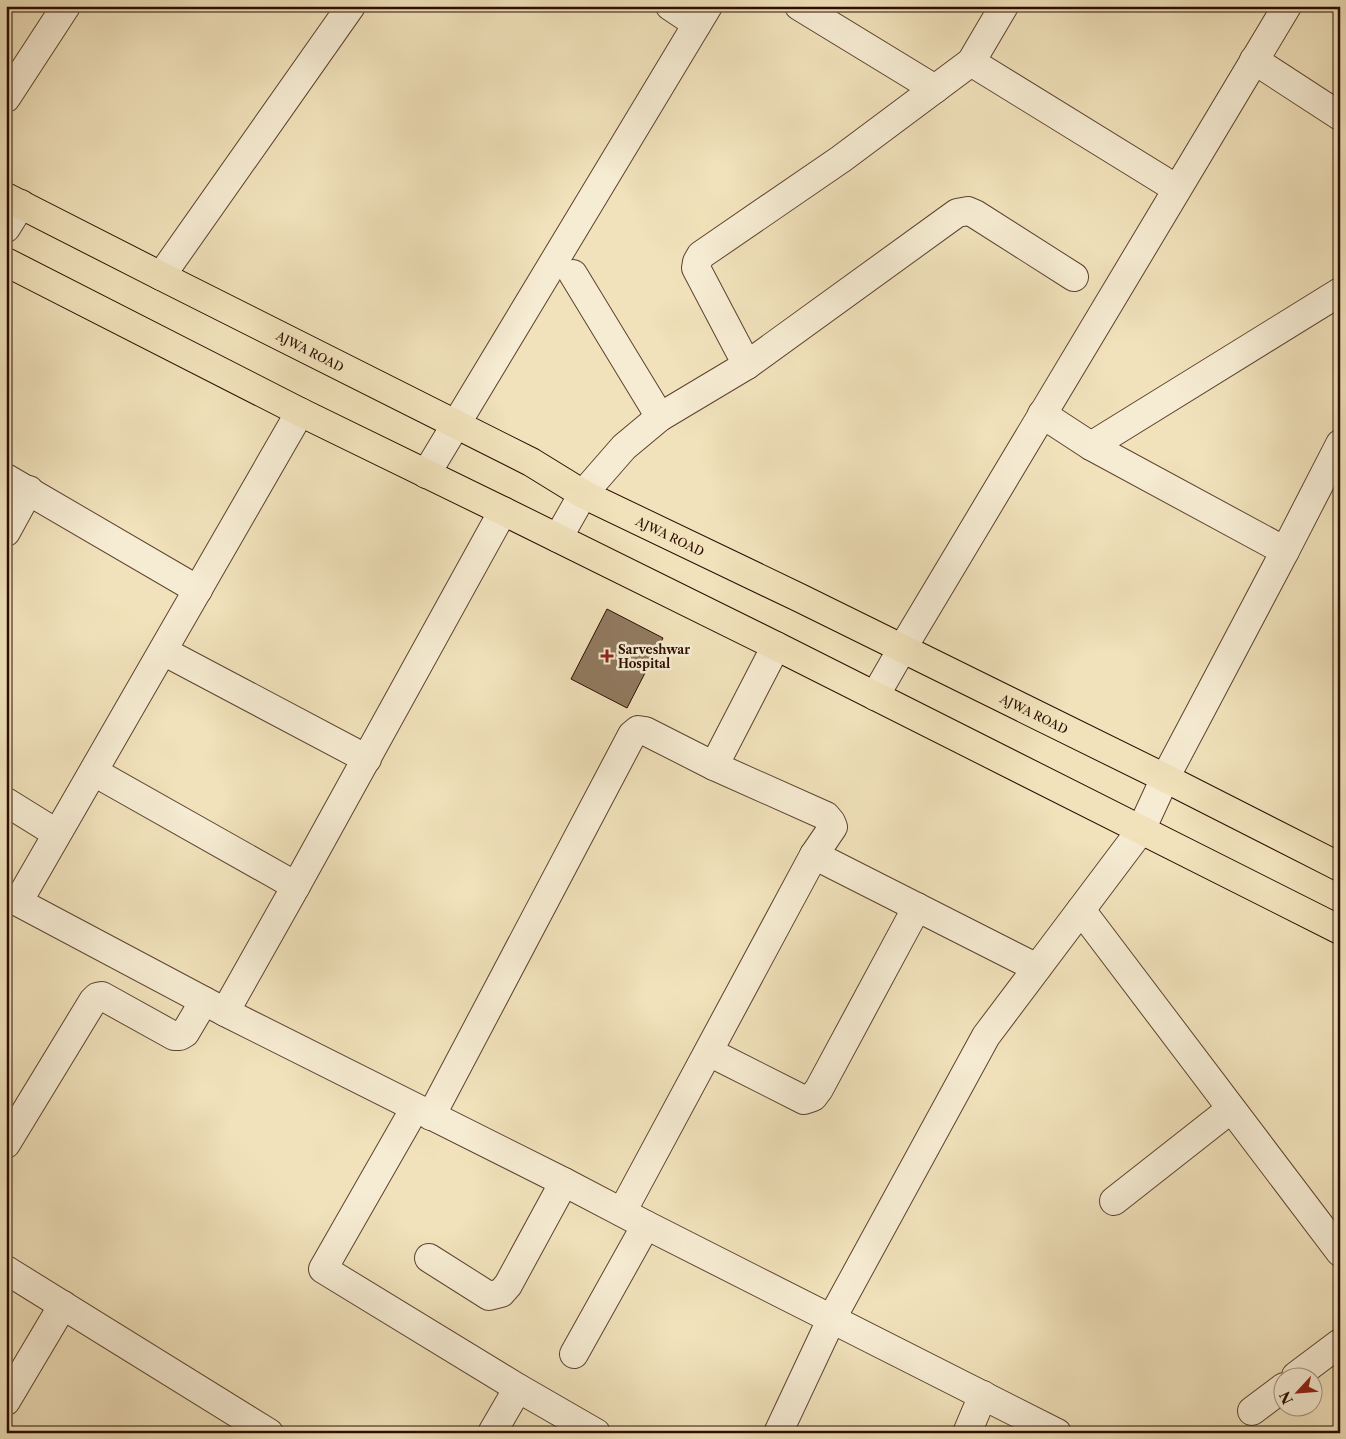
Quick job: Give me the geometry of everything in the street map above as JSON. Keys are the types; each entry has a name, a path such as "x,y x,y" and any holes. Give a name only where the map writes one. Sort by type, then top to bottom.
{"main road":[{"name":"AJWA ROAD","path":"13,201 531,462 583,494 800,598 1165,778 1340,867"},
{"path":"6,262 300,412 776,646 1340,930"}],"street":[{"path":"6,98 66,6"},
{"path":"161,276 351,6"},
{"path":"426,474 702,15 670,6"},
{"path":"799,6 935,89"},
{"path":"875,696 1286,6"},
{"path":"747,365 696,268 696,262 701,255 841,159 971,62 1001,7"},
{"path":"1254,60 1340,116"},
{"path":"971,62 1177,189"},
{"path":"6,228 13,201"},
{"path":"558,538 583,494 624,447 660,417 747,365 957,213 968,211 975,214 1074,277"},
{"path":"573,274 660,417"},
{"path":"1091,446 1340,292"},
{"path":"300,412 18,902 214,1007 564,1182 1055,1432"},
{"path":"1042,414 1091,446 1285,551"},
{"path":"778,1433 832,1318 986,1036 1141,830 1165,778 1340,444"},
{"path":"6,532 18,484 198,590"},
{"path":"6,1144 97,997 102,996 174,1036 180,1036 185,1033 214,1007 296,886 503,511"},
{"path":"714,766 776,646"},
{"path":"162,652 367,759"},
{"path":"596,1433 518,1388 323,1269 423,1112 632,735 638,730 646,731 714,766 826,816 833,827 814,855 622,1212"},
{"path":"94,772 296,886"},
{"path":"6,802 56,834"},
{"path":"814,855 1037,968"},
{"path":"709,1052 804,1100 813,1097 820,1089 917,906"},
{"path":"1080,910 1340,1252"},
{"path":"1114,1201 1231,1108"},
{"path":"429,1258 489,1296 500,1294 508,1284 564,1182"},
{"path":"574,1354 646,1225"},
{"path":"6,1270 265,1432"},
{"path":"6,1401 62,1305"},
{"path":"1309,1366 1340,1342"},
{"path":"492,1433 518,1388"},
{"path":"967,1433 983,1394"},
{"path":"1252,1411 1274,1394"}],"building":[{"path":"607,609 663,638 627,708 571,679"}],"place":[{"name":"Sarveshwar Hospital","path":"607,656"}]}
